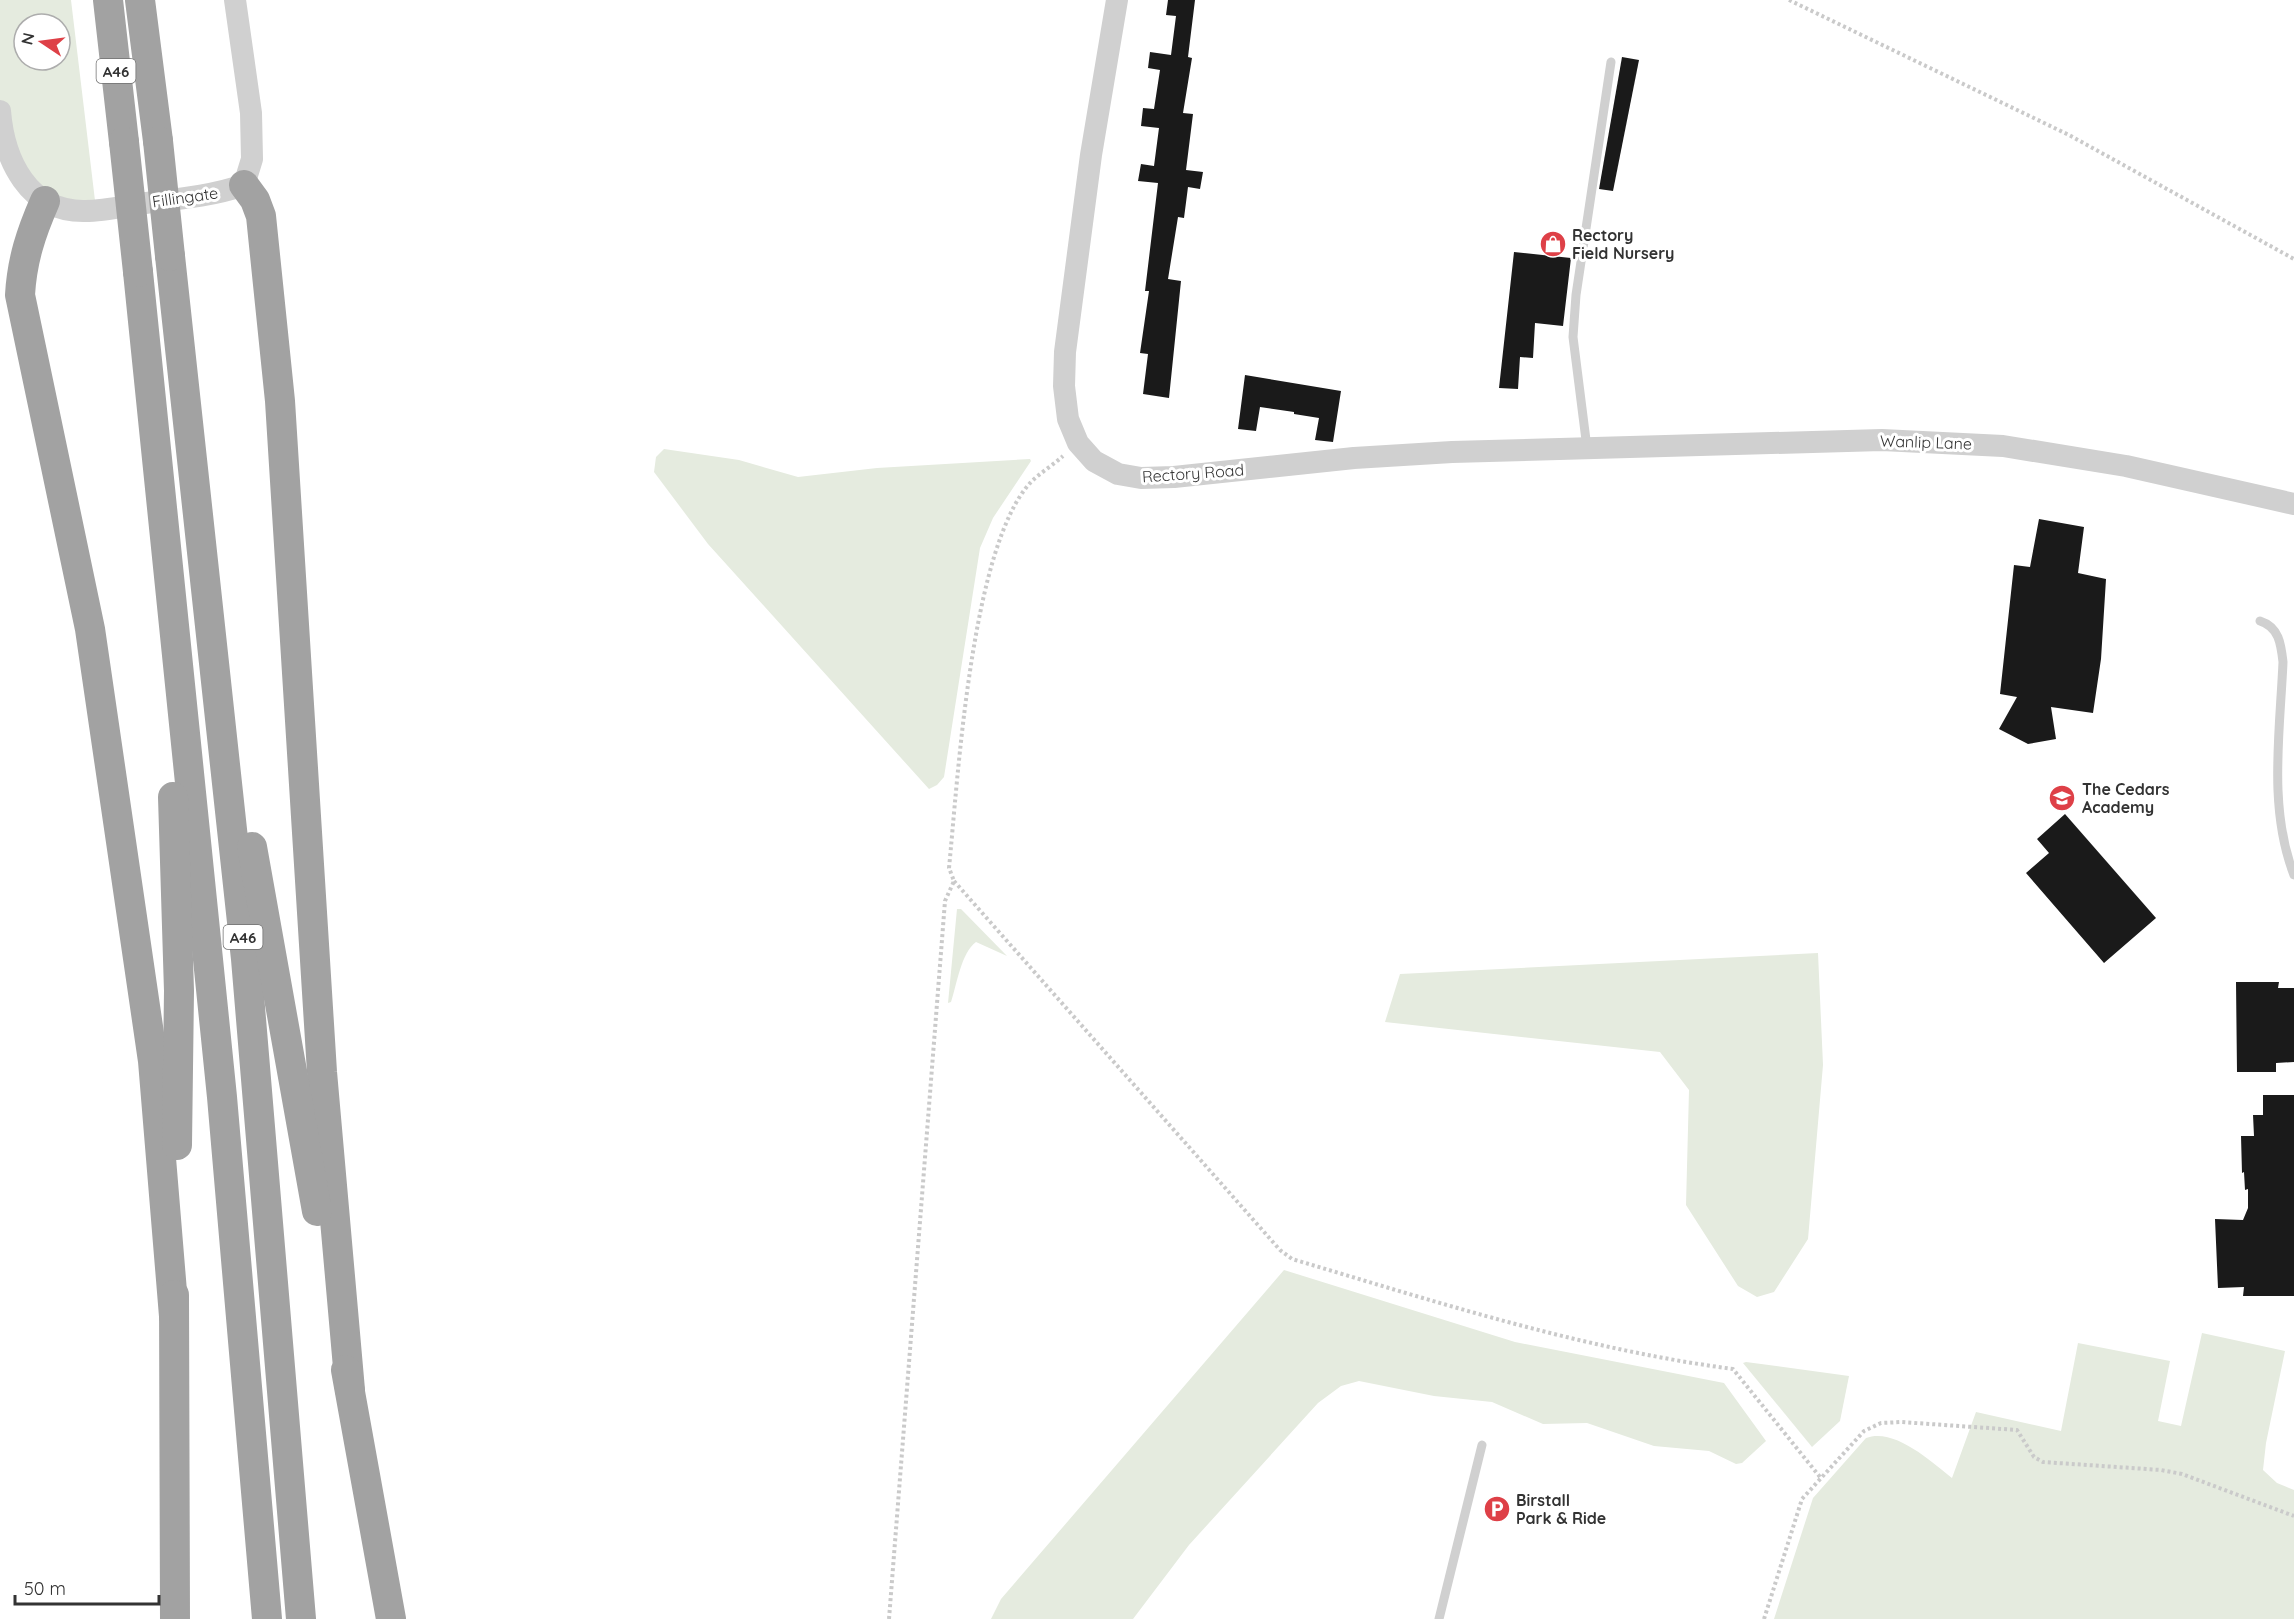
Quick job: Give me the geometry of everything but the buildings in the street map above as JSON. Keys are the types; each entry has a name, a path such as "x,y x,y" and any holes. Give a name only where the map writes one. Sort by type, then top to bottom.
{"highway":[{"name":"A46","path":"108,0 221,1085 267,1619"},
{"name":"A46","path":"140,0 158,141 246,959 301,1619"},
{"path":"244,185 255,200 261,216 280,401 322,1072 350,1390"},
{"path":"45,201 21,267 20,295 90,629 153,1062 174,1316"},
{"path":"200,522 253,850 391,1619"},
{"path":"171,612 179,991 174,1316 175,1619"}],"street":[{"path":"235,0 251,113 252,159 244,185"},
{"name":"Rectory Road","path":"1117,0 1090,155 1065,352 1064,386 1068,419 1078,443 1094,461 1118,474 1141,478 1174,477 1354,458 1552,449"},
{"name":"Fillingate","path":"0,111 2,138 14,167 27,188 45,201 63,208 85,211 214,194 244,185"},
{"name":"Wanlip Lane","path":"1552,449 1882,440 2004,446 2126,466 2294,504"}],"lane":[{"path":"1587,448 1573,337 1576,295 1611,62"},
{"path":"2260,621 2271,626 2281,644 2279,802 2286,854 2294,875"},
{"path":"1439,1619 1482,1445"}],"path":[{"path":"1789,0 2069,135 2294,259"},
{"path":"1078,443 1030,483 1010,515 997,546 985,594 971,675 949,868 954,881 1280,1250 1292,1259 1519,1327 1672,1361 1733,1369 1820,1477"},
{"path":"889,1619 945,900 954,881"},
{"path":"1764,1619 1802,1499 1864,1431 1881,1423 1979,1426 2017,1430 2034,1457 2043,1462 2161,1470 2182,1474 2294,1516"}],"shaded area":[{"path":"0,0 71,0 96,209 27,188 0,111"},
{"path":"664,449 739,460 798,477 877,468 1030,459 1031,461 993,518 980,548 944,777 937,785 929,789 708,544 654,472 656,457"},
{"path":"957,909 961,909 1007,956 976,942 963,961 951,1002 948,1003"},
{"path":"1818,953 1823,1065 1808,1239 1774,1292 1757,1297 1738,1286 1686,1205 1689,1090 1660,1052 1385,1022 1400,974"},
{"path":"1284,1270 1515,1342 1724,1383 1766,1441 1742,1463 1736,1464 1709,1451 1654,1446 1587,1423 1543,1424 1492,1402 1434,1396 1359,1381 1341,1386 1318,1403 1189,1545 1133,1619 991,1619 1001,1599"},
{"path":"2202,1333 2285,1351 2266,1443 2263,1470 2277,1483 2294,1490 2294,1619 1774,1619 1813,1498 1866,1438 1888,1437 1900,1442 1923,1455 1952,1478 1976,1412 2061,1431 2078,1343 2170,1361 2158,1421 2181,1426"},
{"path":"1743,1363 1849,1376 1840,1421 1812,1447"}],"place":[{"name":"Rectory Field Nursery","path":"1553,244"},
{"name":"The Cedars Academy","path":"2062,798"},
{"name":"Birstall Park & Ride","path":"1497,1509"}]}
